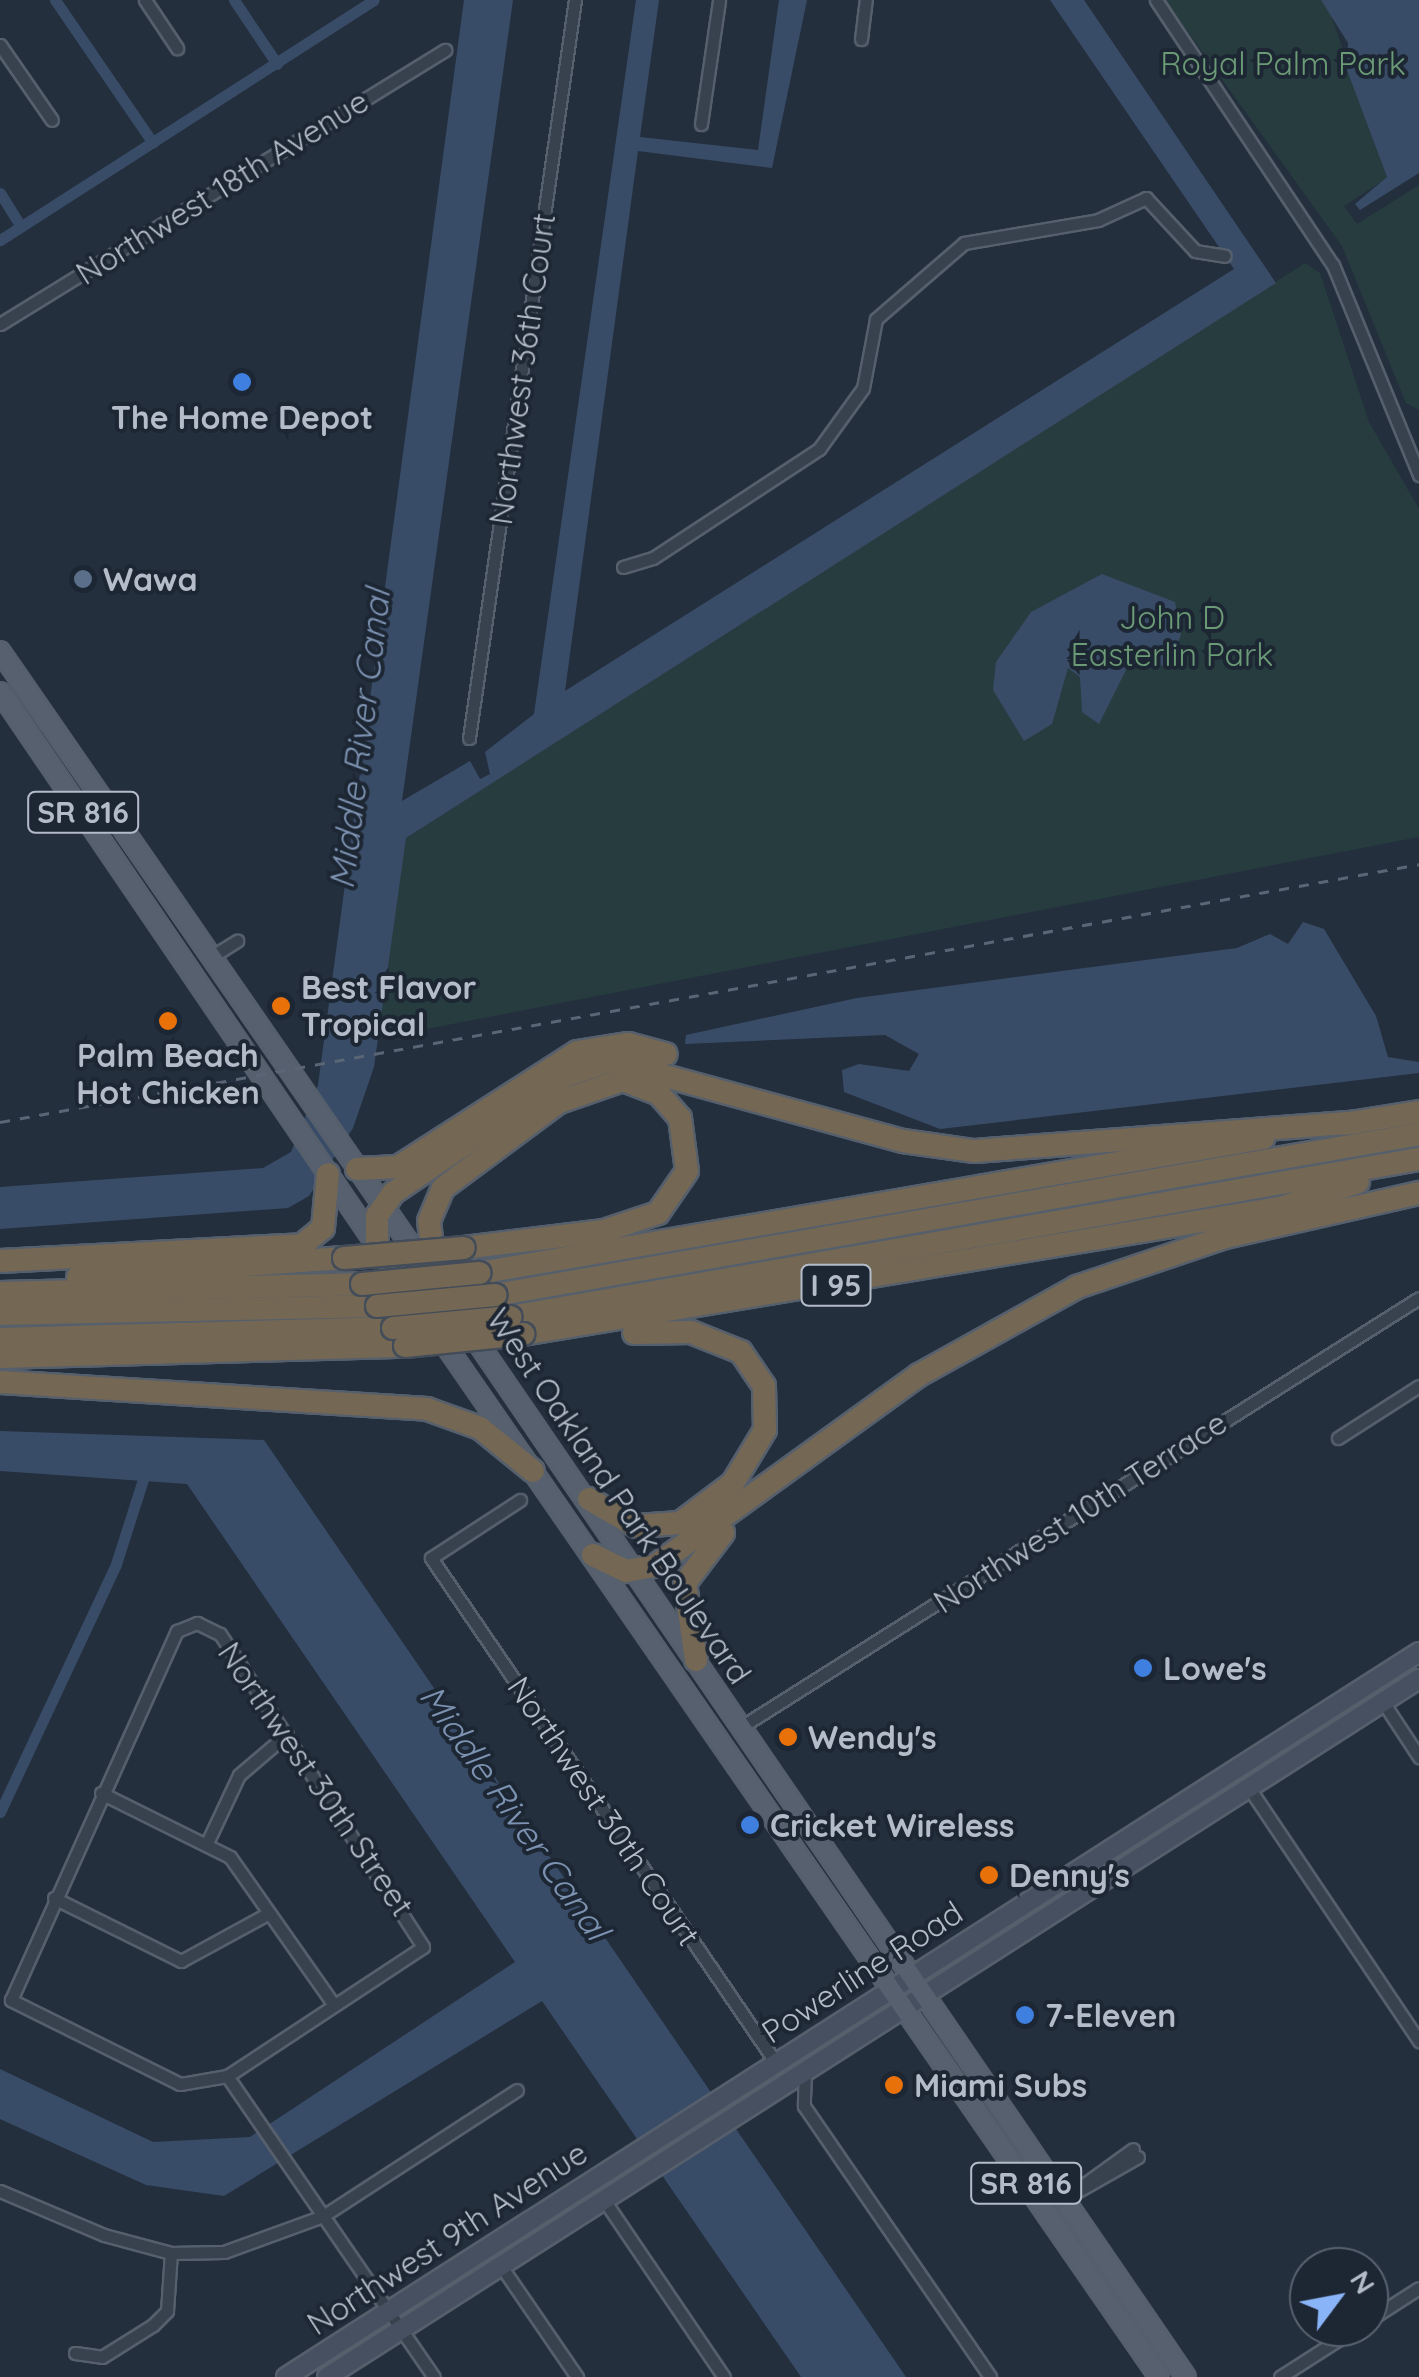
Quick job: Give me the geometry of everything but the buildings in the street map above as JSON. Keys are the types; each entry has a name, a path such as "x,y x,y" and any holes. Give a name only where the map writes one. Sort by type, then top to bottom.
{"highway":[{"path":"354,1164 393,1169 560,1060 610,1045 656,1051 865,1130"},
{"path":"377,1246 382,1205 557,1081 610,1060 865,1130 1014,1153 1358,1122"},
{"path":"0,1291 344,1258 464,1248 604,1231 658,1213 687,1171 680,1118 660,1094 623,1080 560,1102 443,1188 429,1221 436,1282"},
{"name":"I 95","path":"0,1291 362,1284 479,1273 1419,1112"},
{"path":"0,1314 378,1306 496,1295 1419,1134"},
{"path":"1276,1210 1419,1160"},
{"path":"516,1326 1419,1160"},
{"path":"0,1261 302,1245 322,1228 328,1174"},
{"name":"I 95","path":"0,1358 399,1337 516,1326 1276,1210 1419,1184"},
{"path":"968,1192 1123,1188"},
{"path":"593,1555 638,1572 800,1464 934,1365 1066,1292 1224,1237 1419,1193"},
{"path":"516,1326 701,1334 741,1352 761,1379 762,1440 699,1512 646,1528 589,1498"},
{"path":"0,1339 399,1337"},
{"path":"0,1382 427,1409 480,1428 533,1472"},
{"path":"696,1660 684,1609 691,1569 800,1464"}],"main road":[{"name":"West Oakland Park Boulevard","path":"0,650 589,1498 1186,2377"},
{"name":"West Oakland Park Boulevard","path":"0,692 377,1246 1154,2370"},
{"path":"12,710 45,716"},
{"path":"76,802 110,810"},
{"path":"176,947 211,957 210,997"},
{"path":"1382,1702 1412,1657"},
{"name":"Powerline Road","path":"636,2152 1412,1657"},
{"name":"Powerline Road","path":"653,2168 1419,1679"},
{"path":"1350,1724 1368,1684"},
{"path":"702,1713 741,1727"},
{"path":"1168,1839 1196,1794"},
{"path":"1147,1853 1153,1822"},
{"path":"765,2093 776,2063"},
{"path":"604,2200 636,2152"},
{"name":"Northwest 9th Avenue","path":"286,2377 636,2152"},
{"name":"Northwest 9th Avenue","path":"327,2377 653,2168"},
{"path":"1033,2194 1075,2215"},
{"path":"1154,2370 1161,2361 1171,2377"}],"street":[{"path":"145,0 177,48"},
{"name":"Northwest 36th Court","path":"469,738 575,0"},
{"path":"701,124 719,0"},
{"path":"861,39 866,0"},
{"path":"1156,0 1334,265 1419,475"},
{"path":"0,45 52,120"},
{"name":"Northwest 18th Avenue","path":"0,324 445,50"},
{"path":"623,567 653,558 819,449 863,388 876,319 964,244 1098,220 1146,198 1206,255 1222,251"},
{"path":"211,957 237,941"},
{"name":"Northwest 10th Terrace","path":"741,1727 1419,1298"},
{"path":"1338,1438 1419,1386"},
{"name":"Northwest 30th Court","path":"520,1500 431,1558 776,2063"},
{"name":"Northwest 30th Street","path":"101,1793 178,1630 197,1623 220,1634 422,1947 334,2005"},
{"path":"1382,1702 1419,1757"},
{"path":"207,1843 239,1775 287,1734"},
{"path":"1249,1788 1419,2041"},
{"path":"101,1793 207,1843 230,1857 334,2005 227,2076 180,2084 11,2000 101,1793"},
{"path":"54,1898 181,1961 270,1913"},
{"path":"805,2071 804,2106 990,2377"},
{"path":"227,2076 434,2377"},
{"path":"0,2191 172,2253 240,2248 323,2216 517,2090"},
{"path":"1064,2198 1135,2153"},
{"path":"604,2200 724,2377"},
{"path":"76,2352 102,2357 153,2326 168,2311 172,2253"},
{"path":"501,2266 577,2377"},
{"path":"1389,2307 1419,2288"},
{"path":"1280,2377 1327,2347"}],"green space":[{"name":"Royal Palm Park","path":"1165,0 1321,0 1330,12 1387,178 1344,206 1357,224 1419,185 1419,410 1406,403 1342,246"},
{"name":"John D Easterlin Park","path":"1305,263 1320,273 1369,422 1419,509 1419,837 375,1039 406,838"}],"water":[{"path":"464,0 513,0 402,801 470,761 480,779 490,774 485,752 534,714 636,0 659,0 640,137 758,150 779,0 807,0 772,168 638,151 565,691 1234,269 1050,0 1084,0 1276,283 406,838 374,1067 353,1128 309,1196 288,1208 0,1229 0,1187 263,1168 291,1152 318,1085"},
{"path":"1321,0 1419,0 1419,173 1360,210 1355,204 1387,177 1347,70 1348,43"},
{"path":"1102,574 1175,602 1181,634 1171,666 1129,664 1099,724 1082,712 1080,677 1068,668 1052,724 1024,741 993,690 996,662 1031,612"},
{"path":"1303,922 1324,929 1376,1016 1388,1057 1419,1062 1419,1073 940,1129 844,1092 842,1070 859,1064 909,1071 919,1054 885,1035 685,1044 686,1035 857,998 1237,948 1270,934 1288,944"},
{"name":"Middle River Canal","path":"0,1431 264,1440 906,2377 801,2377 542,2001 224,2196 146,2185 0,2119 0,2069 153,2142 250,2137 515,1962 187,1484 0,1471"}],"waterway":[{"path":"55,0 153,143"},
{"path":"234,0 277,64"},
{"path":"0,240 374,0"},
{"path":"0,193 21,226"},
{"path":"0,1812 116,1564 145,1473"}],"railway":[{"path":"0,1122 1419,864"}],"place":[{"name":"The Home Depot","path":"242,382"},
{"name":"Wawa","path":"83,579"},
{"name":"Best Flavor Tropical","path":"281,1006"},
{"name":"Palm Beach Hot Chicken","path":"168,1021"},
{"name":"Lowe's","path":"1143,1668"},
{"name":"Wendy's","path":"788,1737"},
{"name":"Cricket Wireless","path":"750,1825"},
{"name":"Denny's","path":"989,1875"},
{"name":"7-Eleven","path":"1025,2015"},
{"name":"Miami Subs","path":"894,2085"}]}
